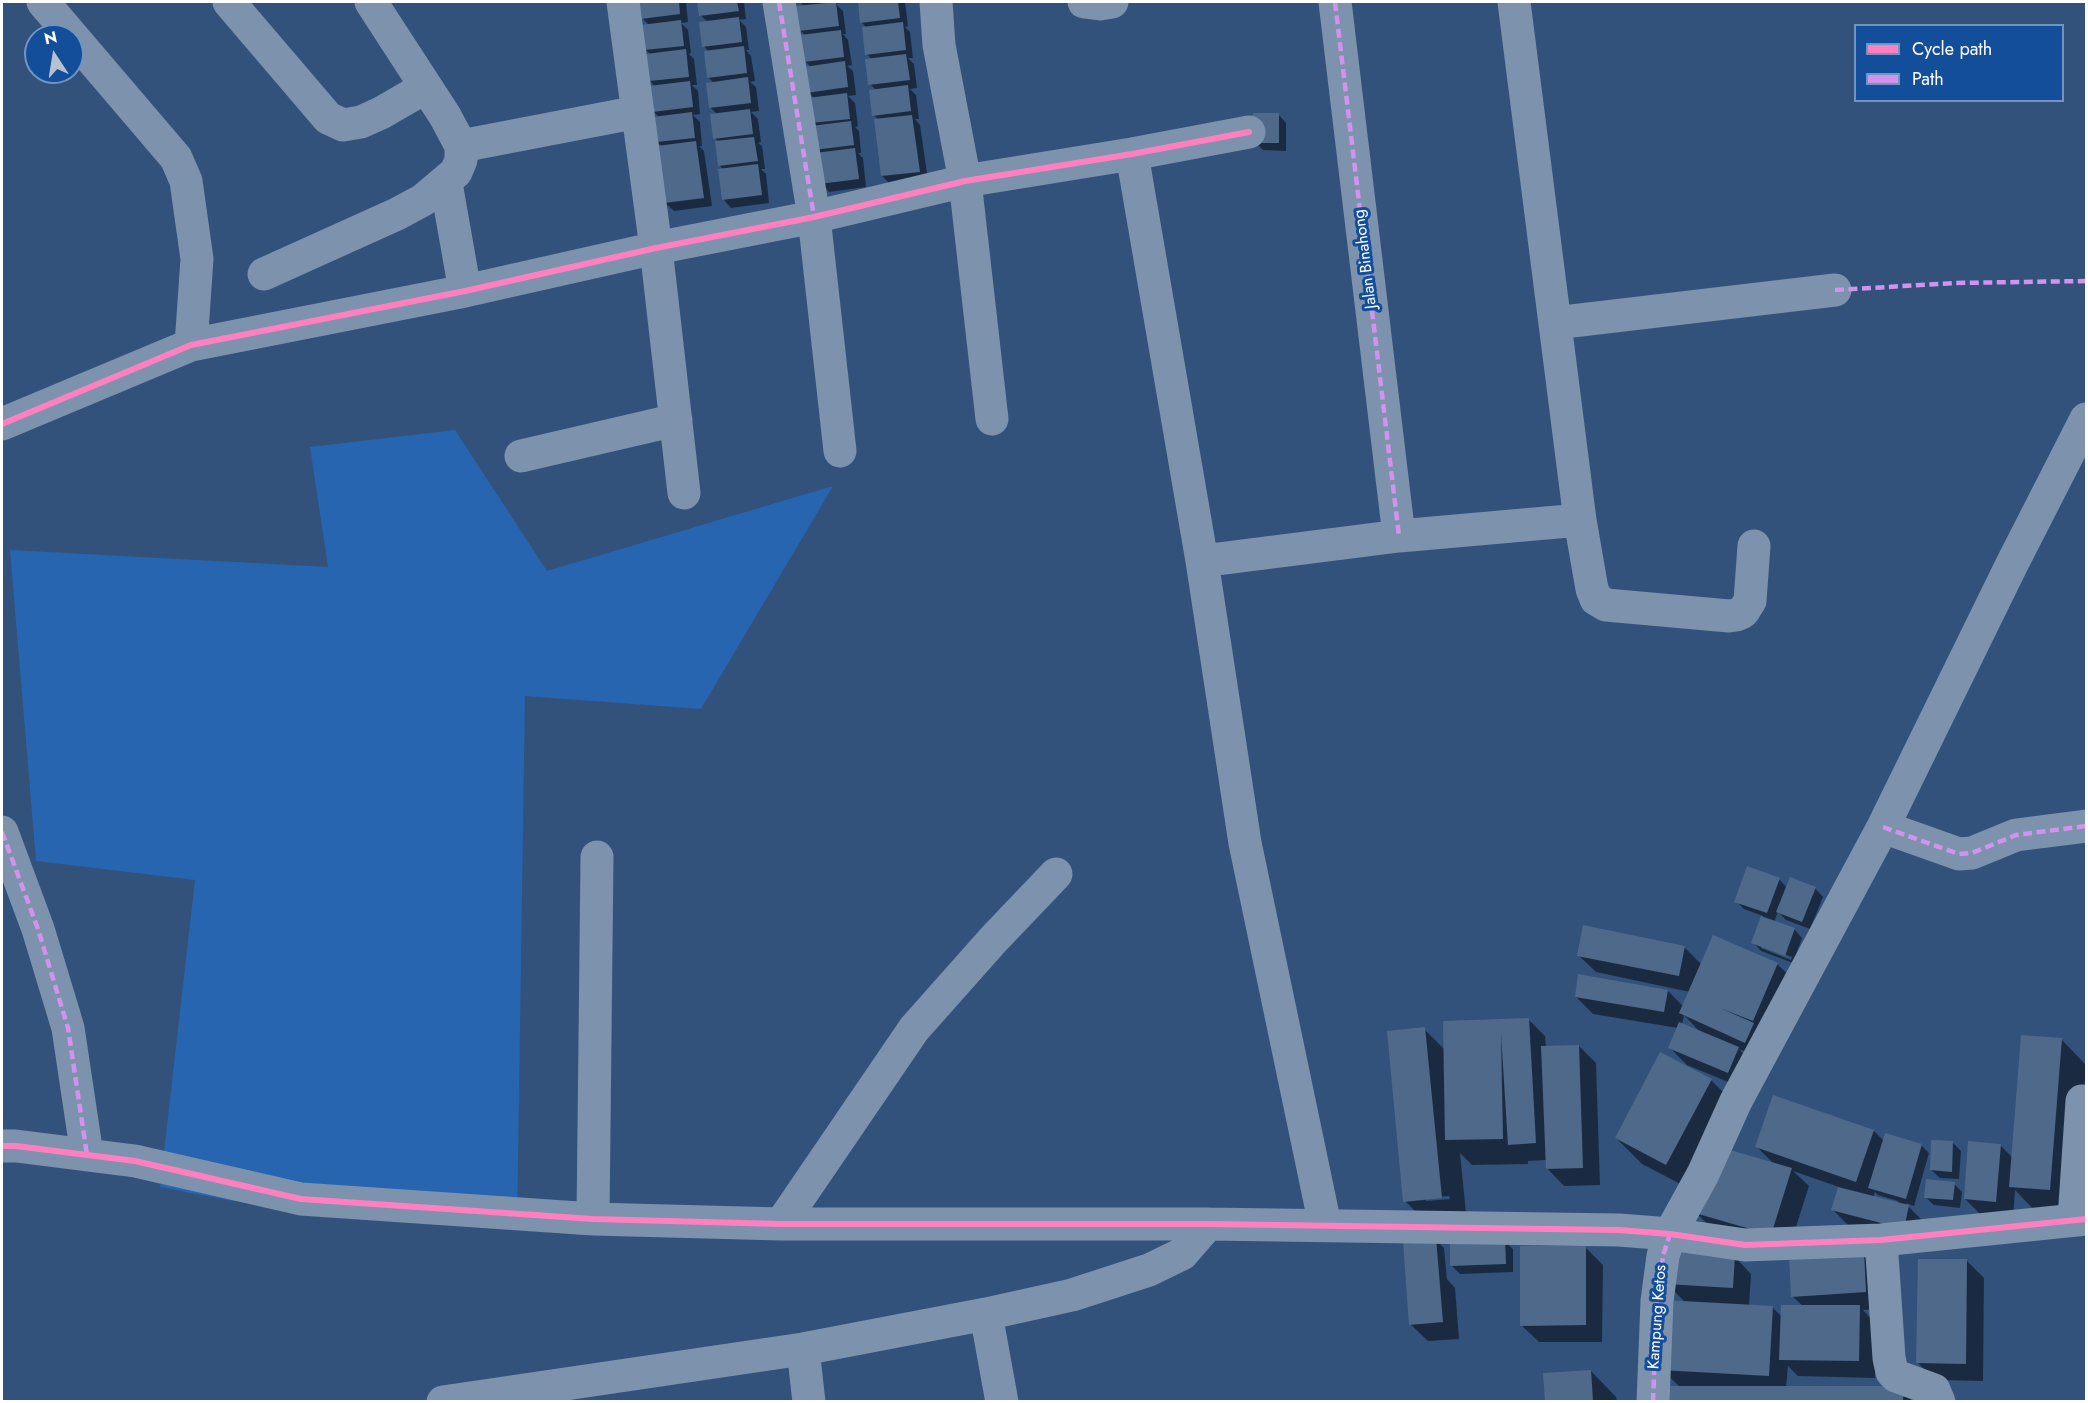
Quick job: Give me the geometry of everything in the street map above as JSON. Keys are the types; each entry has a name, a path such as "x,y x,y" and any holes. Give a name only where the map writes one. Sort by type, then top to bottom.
{"street":[{"path":"43,2 176,158 186,181 197,259 191,345"},
{"path":"229,2 328,118 343,125 361,122 426,87"},
{"path":"264,274 398,214 423,200 446,183 456,172 461,160 461,146 446,116 371,2"},
{"path":"623,2 656,248 684,493"},
{"path":"778,2 814,217 840,451"},
{"path":"936,2 939,45 965,181 992,419"},
{"path":"1084,2 1100,4 1112,2"},
{"name":"Jalan Binahong","path":"1335,2 1398,526"},
{"path":"1514,2 1580,520 1592,590 1596,598 1606,605 1736,615 1743,612 1750,601 1754,546"},
{"path":"461,146 638,112"},
{"path":"2,424 191,345 465,291 656,248 814,217 965,181 1249,132"},
{"path":"1132,154 1202,561 1245,843 1324,1225"},
{"path":"446,183 465,291"},
{"path":"1555,323 1835,290"},
{"name":"Kampung Ketos","path":"1653,1401 1657,1301 1662,1256 1670,1234 1703,1174 1736,1101 1883,827 2086,419"},
{"path":"521,456 676,420"},
{"path":"1202,561 1398,526 1580,520"},
{"path":"1883,827 1959,854 1972,853 2016,835 2086,826"},
{"path":"2,832 38,929 68,1028 87,1155"},
{"path":"593,1219 597,857"},
{"path":"781,1224 914,1029 993,940 1056,874"},
{"path":"2,1146 135,1161 301,1199 593,1219 781,1224 1208,1224 1619,1230 1670,1234 1745,1245 1881,1240 2080,1219 2082,1101"},
{"path":"443,1401 803,1349 1072,1295 1149,1270 1182,1254 1208,1224"},
{"path":"1881,1240 1889,1358 1892,1372 1896,1376 1934,1390 1939,1401"},
{"path":"986,1314 1002,1401"},
{"path":"803,1349 809,1401"}],"shaded area":[{"path":"455,430 547,571 833,486 701,709 525,696 517,1226 227,1200 160,1187 195,880 36,861 10,550 328,567 310,447"}],"building":[{"path":"639,2 679,2 680,14 641,19"},
{"path":"697,2 737,2 739,11 699,16"},
{"path":"836,2 839,26 799,31 796,6"},
{"path":"858,2 898,2 900,18 860,23"},
{"path":"739,17 742,42 702,47 699,22"},
{"path":"681,20 684,46 644,50 641,25"},
{"path":"903,22 906,50 865,55 862,27"},
{"path":"841,30 844,57 804,62 800,35"},
{"path":"744,46 747,73 707,78 704,51"},
{"path":"686,49 689,77 649,81 646,54"},
{"path":"906,54 910,80 868,85 865,59"},
{"path":"845,61 848,87 806,93 804,67"},
{"path":"748,77 751,103 709,108 706,83"},
{"path":"690,81 693,107 652,112 649,86"},
{"path":"908,85 911,111 872,116 869,90"},
{"path":"847,93 850,119 810,123 808,98"},
{"path":"750,109 753,134 713,139 710,114"},
{"path":"692,112 695,138 656,142 653,117"},
{"path":"1253,113 1279,113 1279,143 1253,143"},
{"path":"912,115 920,172 881,176 874,119"},
{"path":"851,121 854,145 814,150 811,126"},
{"path":"754,137 758,161 718,166 715,141"},
{"path":"696,141 704,198 664,203 657,146"},
{"path":"855,148 859,179 819,184 815,153"},
{"path":"758,164 762,195 722,200 718,169"},
{"path":"1747,866 1780,878 1767,913 1734,902"},
{"path":"1790,877 1816,887 1802,922 1776,912"},
{"path":"1761,916 1795,928 1785,956 1751,943"},
{"path":"1583,925 1685,946 1679,976 1577,956"},
{"path":"1713,935 1778,963 1753,1021 1720,1008 1754,1023 1745,1043 1679,1013"},
{"path":"1578,974 1668,990 1664,1012 1575,997"},
{"path":"1529,1018 1536,1143 1508,1145 1501,1034 1503,1139 1445,1140 1443,1021"},
{"path":"1679,1022 1739,1047 1728,1073 1668,1048"},
{"path":"1425,1027 1442,1198 1403,1202 1387,1031"},
{"path":"2021,1035 2062,1038 2050,1190 2009,1187"},
{"path":"1579,1045 1583,1168 1546,1169 1541,1046"},
{"path":"1660,1052 1712,1079 1666,1165 1615,1138"},
{"path":"1773,1095 1874,1130 1856,1182 1755,1147"},
{"path":"1885,1133 1922,1144 1906,1199 1868,1188"},
{"path":"1931,1140 1953,1141 1952,1172 1930,1170"},
{"path":"1968,1141 2001,1144 1996,1202 1964,1199"},
{"path":"1716,1146 1792,1168 1771,1235 1695,1213"},
{"path":"1926,1179 1955,1182 1953,1200 1924,1198"},
{"path":"1838,1187 1909,1205 1904,1229 1831,1210"},
{"path":"1436,1238 1443,1322 1409,1325 1403,1241"},
{"path":"1505,1239 1506,1264 1450,1266 1450,1242"},
{"path":"1520,1246 1586,1246 1586,1325 1520,1326"},
{"path":"1667,1251 1735,1255 1733,1288 1666,1284"},
{"path":"1864,1251 1866,1292 1791,1297 1789,1256"},
{"path":"1918,1259 1967,1259 1966,1364 1916,1363"},
{"path":"1664,1300 1773,1306 1769,1376 1660,1370"},
{"path":"1781,1305 1860,1305 1859,1361 1779,1360"},
{"path":"1591,1370 1593,1401 1545,1401 1543,1373"},
{"path":"1661,1386 1904,1386 1903,1401 1661,1401"}],"marked path":[{"path":"779,2 814,217"},
{"path":"1335,2 1399,536"},
{"path":"1835,290 1956,283 2086,281"},
{"path":"1883,827 1959,854 1972,853 2016,835 2086,826"},
{"path":"2,832 38,929 68,1028 87,1155"},
{"path":"1653,1402 1657,1301 1663,1256 1670,1234"}],"cycle path":[{"path":"2,424 191,345 465,291 656,248 814,217 965,181 1249,132"},
{"path":"2,1146 135,1161 301,1199 593,1219 781,1224 1208,1224 1619,1230 1670,1234 1745,1245 1881,1240 2086,1219"}]}
